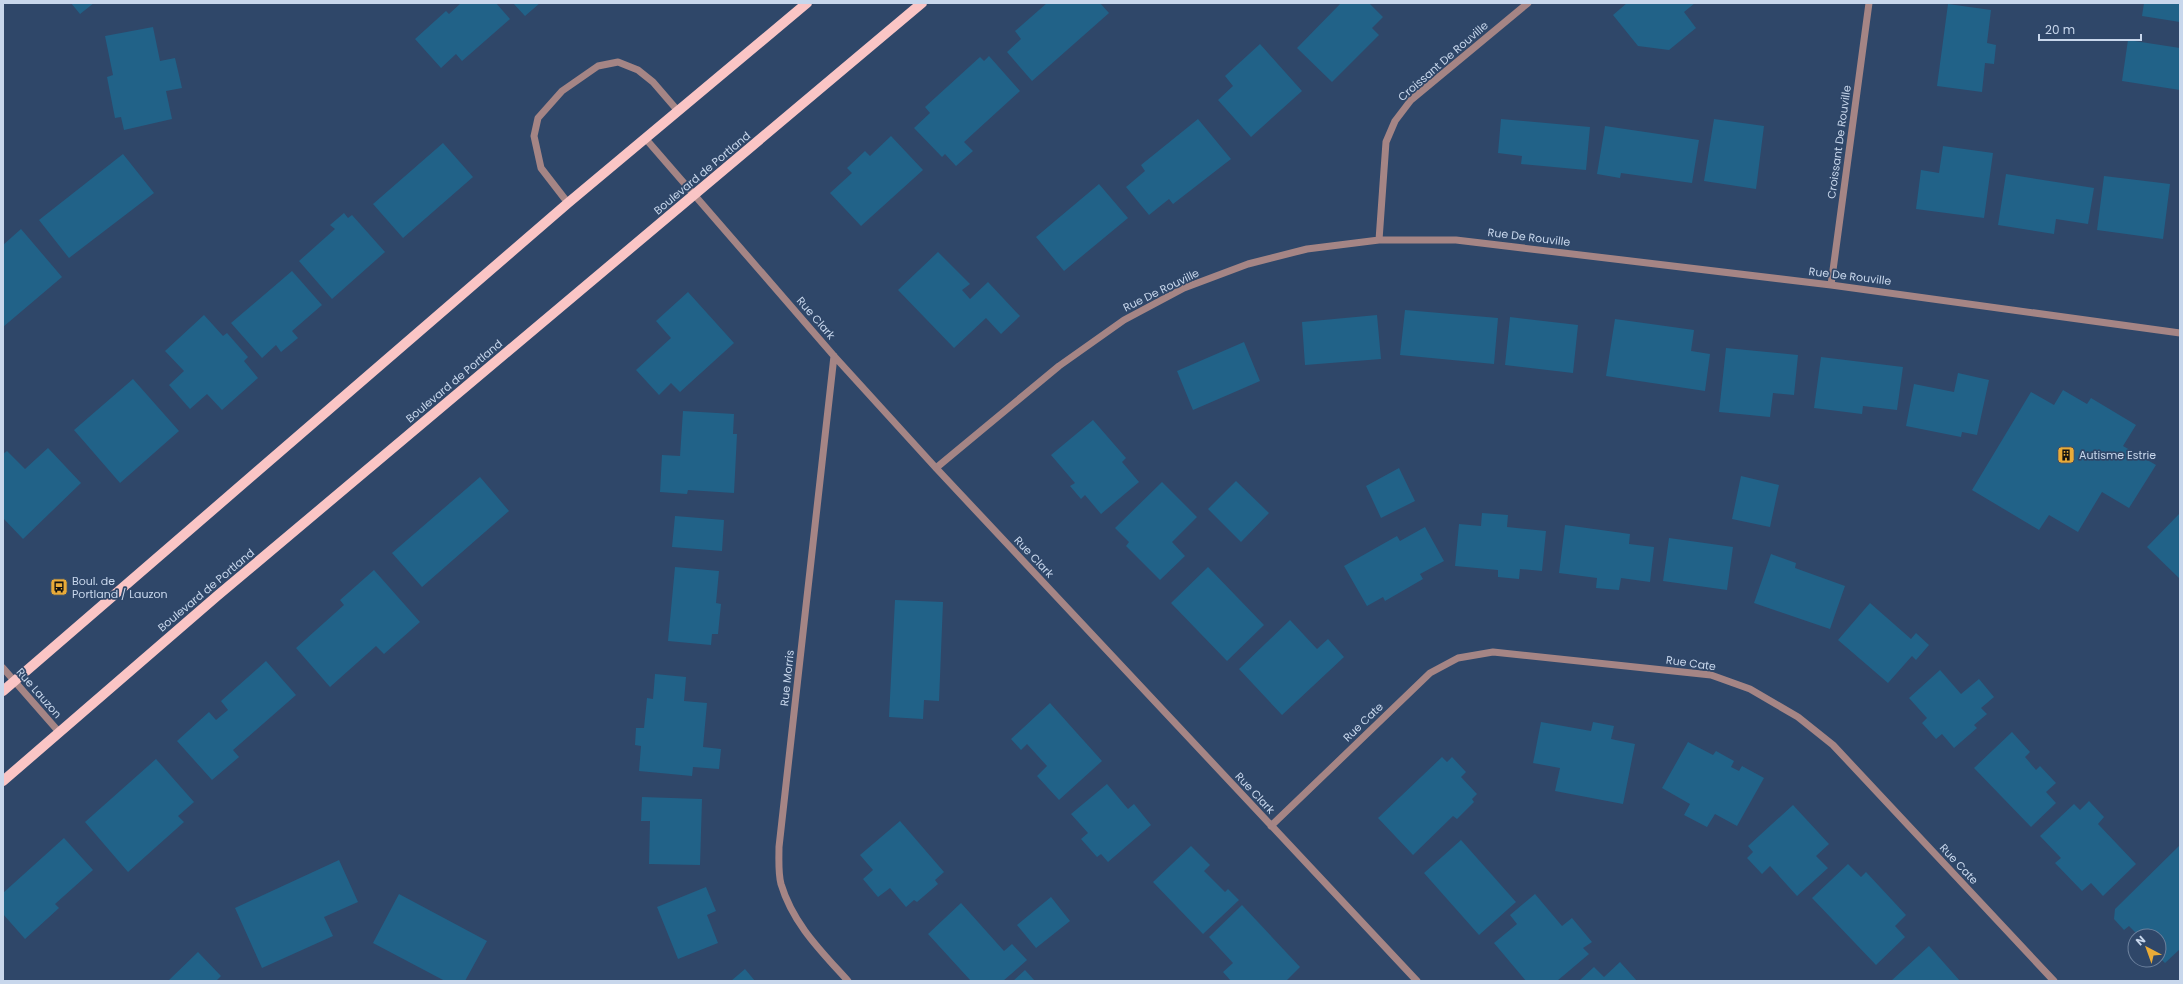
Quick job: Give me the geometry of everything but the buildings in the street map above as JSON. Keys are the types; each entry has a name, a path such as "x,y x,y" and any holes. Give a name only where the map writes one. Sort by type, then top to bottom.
{"main road":[{"path":"3,691 568,203 807,3"},
{"name":"Boulevard de Portland","path":"3,781 223,591 922,3"}],"street":[{"name":"Croissant De Rouville","path":"1379,240 1386,142 1395,121 1411,100 1528,3"},
{"name":"Croissant De Rouville","path":"1831,284 1869,3"},
{"path":"568,203 541,168 534,136 538,118 562,91 598,66 618,62 638,70 653,82 678,111"},
{"name":"Rue Clark","path":"645,138 834,356 936,468 1417,981"},
{"name":"Rue De Rouville","path":"936,468 1059,366 1124,320 1184,288 1248,264 1300,251 1379,240 1456,240 1831,284 2180,333"},
{"name":"Rue Morris","path":"834,356 779,847 780,882 792,912 807,936 848,981"},
{"name":"Rue Cate","path":"1271,826 1430,673 1458,658 1493,652 1711,675 1750,689 1798,717 1833,745 2054,981"},
{"name":"Rue Lauzon","path":"3,668 59,732"}],"place":[{"name":"Autisme Estrie","path":"2066,455"},
{"name":"Boul. de Portland / Lauzon","path":"59,587"}]}
